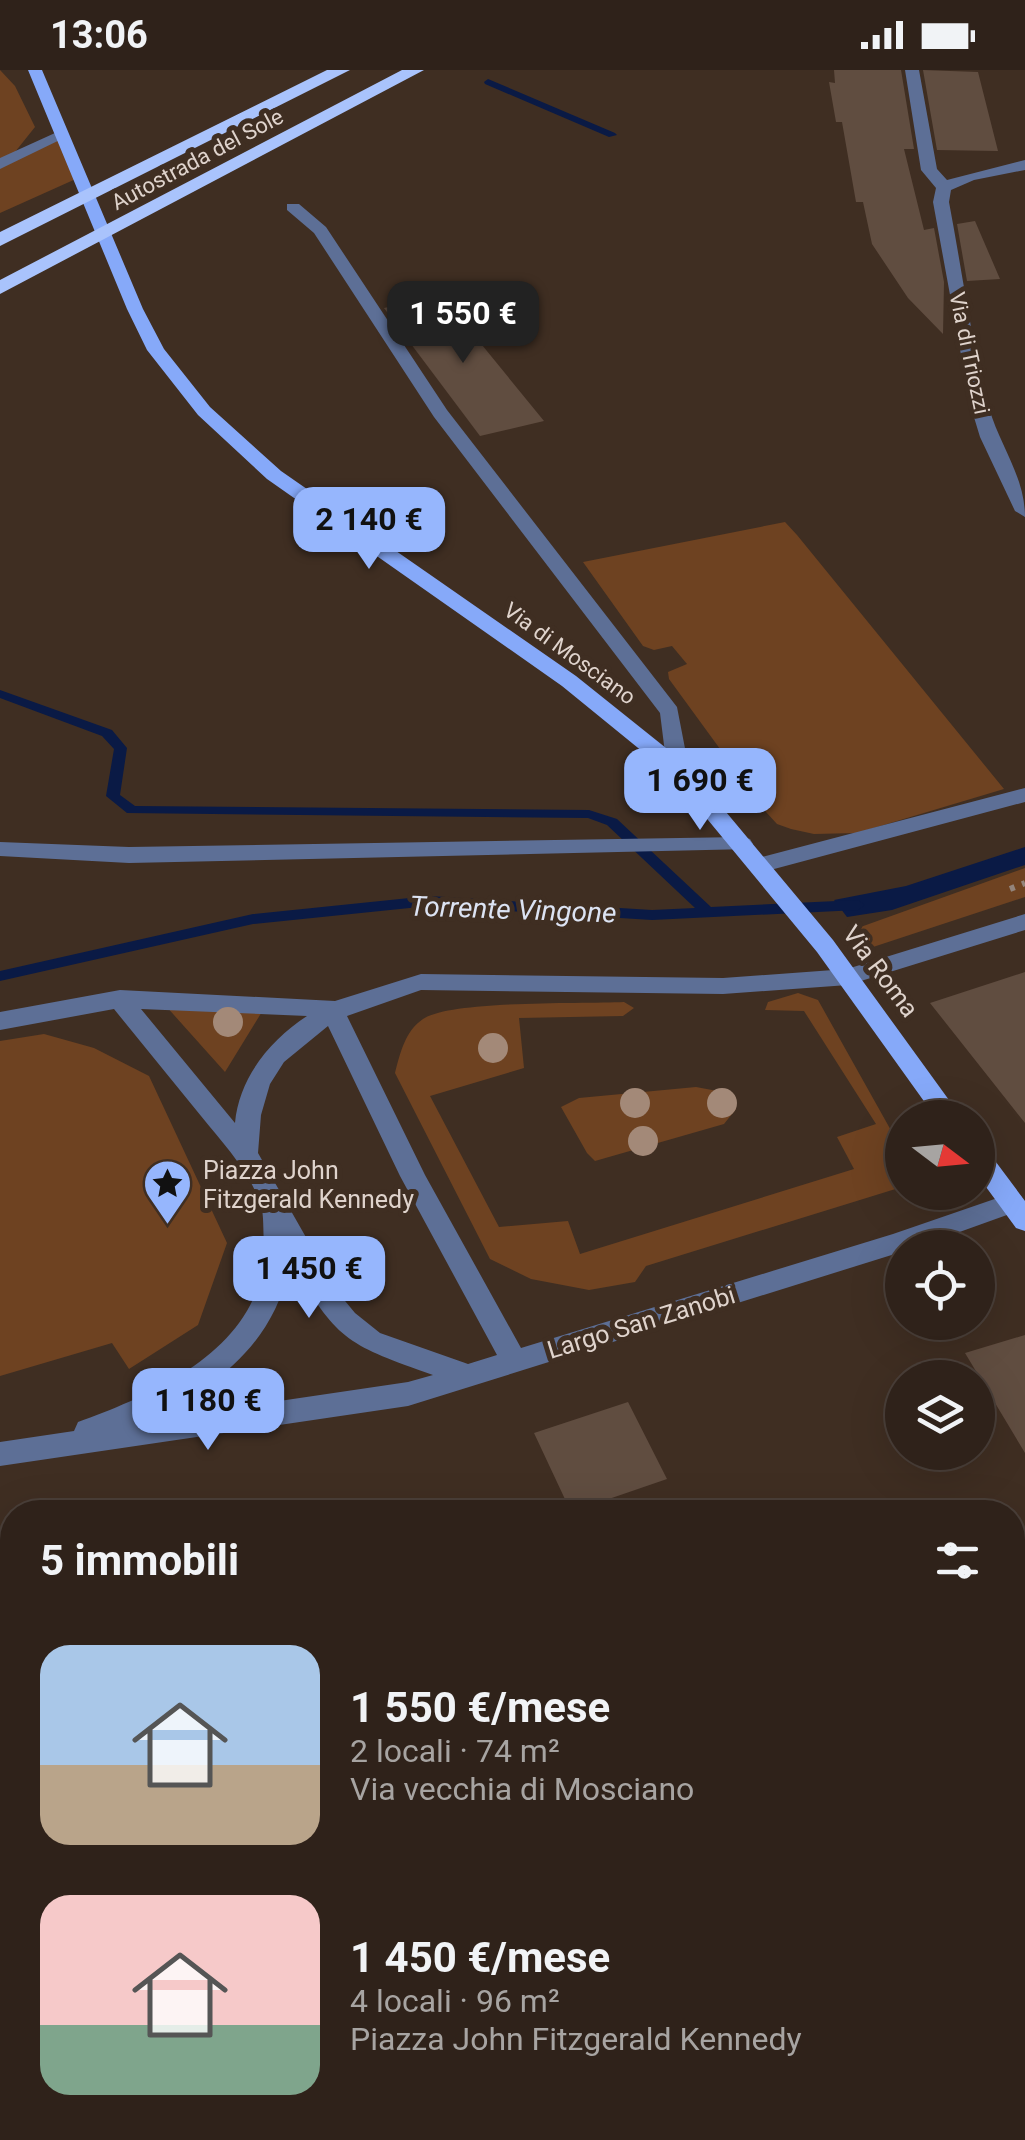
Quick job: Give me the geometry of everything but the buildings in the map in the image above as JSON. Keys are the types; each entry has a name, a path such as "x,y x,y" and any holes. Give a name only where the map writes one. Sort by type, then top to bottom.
{"highway":[{"name":"Autostrada del Sole","path":"0,240 341,70"},
{"name":"Autostrada del Sole","path":"4,287 414,70"}],"main road":[{"name":"Via di Mosciano","path":"36,70 48,94 61,139 135,309 156,350 204,411 274,475 569,680 678,769 759,865"},
{"name":"Via Roma","path":"759,865 825,946 937,1100"},
{"path":"995,1180 1018,1212"}],"street":[{"name":"Via di Triozzi","path":"912,70 929,170 944,187 941,202 978,404 989,438 1025,511"},
{"path":"0,164 61,139"},
{"path":"944,187 970,176 1025,165"},
{"path":"293,207 320,230 440,413 670,712 678,769"},
{"path":"759,865 1025,795"},
{"path":"0,849 129,854 742,844"},
{"path":"245,1153 245,1126 265,1070 294,1035 332,1009 421,982 724,986 848,978 1025,922"},
{"path":"0,1021 120,999 332,1009"},
{"path":"120,999 245,1153 326,1298 345,1321 370,1341 470,1376"},
{"name":"Largo San Zanobi","path":"332,1009 413,1176 514,1361 880,1249 1018,1212"},
{"path":"30,1450 162,1401 202,1380 242,1342 265,1308 277,1262 274,1206"},
{"path":"0,1454 408,1394 514,1361"}],"shaded area":[{"path":"0,70 15,86 35,127 11,157 60,136 78,178 0,213"},
{"path":"785,522 1004,789 857,833 814,834 777,824 669,679 668,672 687,664 672,646 654,650 643,646 583,562"},
{"path":"1025,868 1025,897 870,948 855,929"},
{"path":"798,993 818,1000 885,1120 885,1192 646,1266 635,1282 589,1290 531,1279 490,1259 395,1073 412,1030 423,1019 438,1013 550,1003 624,1002 634,1008 623,1016 519,1018 524,1068 430,1096 499,1227 568,1221 580,1254 854,1169 837,1137 876,1124 804,1011 765,1010 768,1002"},
{"path":"268,1002 225,1072 165,1005"},
{"path":"44,1034 94,1048 149,1076 227,1243 198,1325 129,1369 112,1343 0,1376 0,1041"},
{"path":"696,1087 728,1093 736,1109 724,1124 595,1161 561,1107 579,1098"}],"water":[{"path":"1025,847 1025,865 892,910 847,917 834,900 906,886"}],"waterway":[{"path":"488,82 612,135"},
{"path":"0,694 107,733 121,748 113,796 132,810 589,814 612,822 708,912"},
{"name":"Torrente Vingone","path":"0,976 253,919 429,901 652,915 708,912"},
{"name":"Torrente Vingone","path":"708,912 858,905"}],"place":[{"name":"Piazza John Fitzgerald Kennedy","path":"168,1226"}]}
